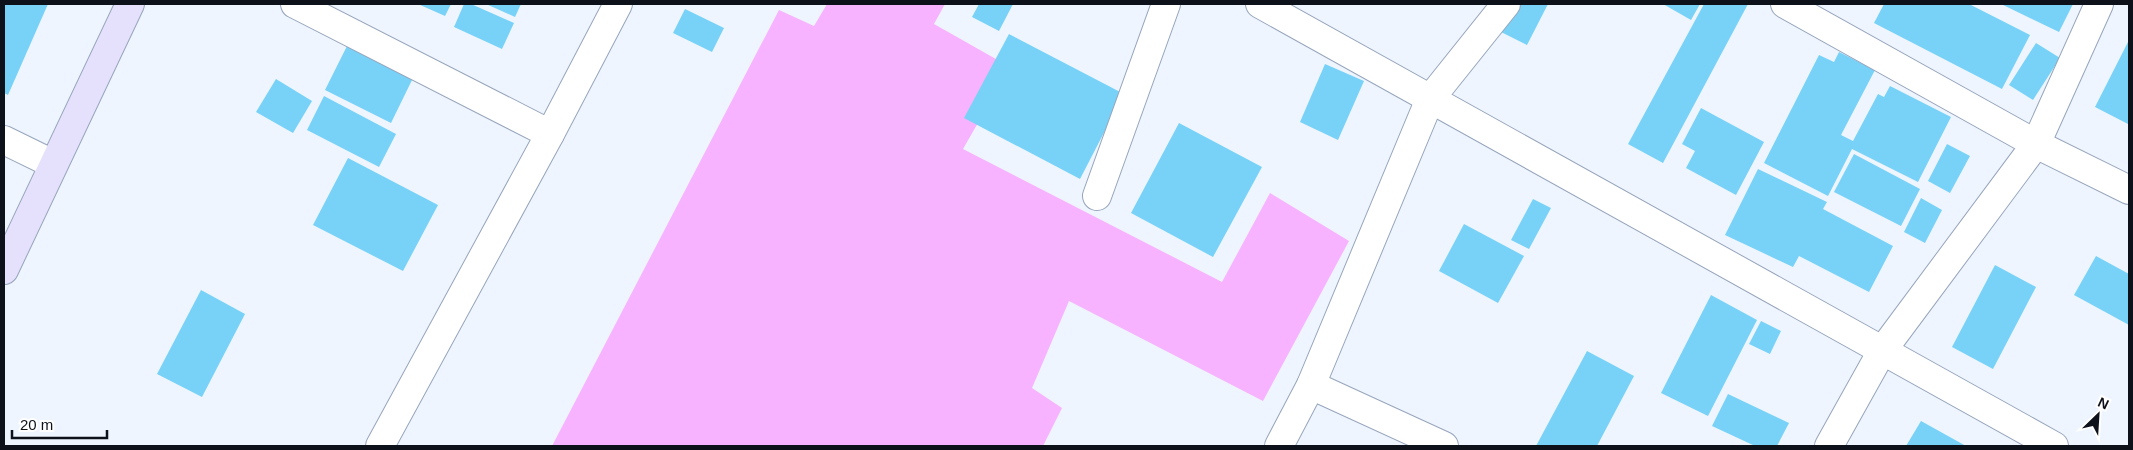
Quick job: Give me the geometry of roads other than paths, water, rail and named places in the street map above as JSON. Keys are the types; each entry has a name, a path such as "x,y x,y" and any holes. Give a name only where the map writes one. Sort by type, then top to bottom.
{"street":[{"path":"4,270 130,4"},
{"path":"295,4 550,134"},
{"path":"380,446 550,134 618,4"},
{"path":"1097,196 1166,4"},
{"path":"1260,4 2054,446"},
{"path":"1280,446 1311,385 1430,98 1506,4"},
{"path":"1785,4 2036,144 2129,190"},
{"path":"1829,446 1882,351 2036,144 2099,4"},
{"path":"4,140 54,164"},
{"path":"1311,385 1444,446"}]}
